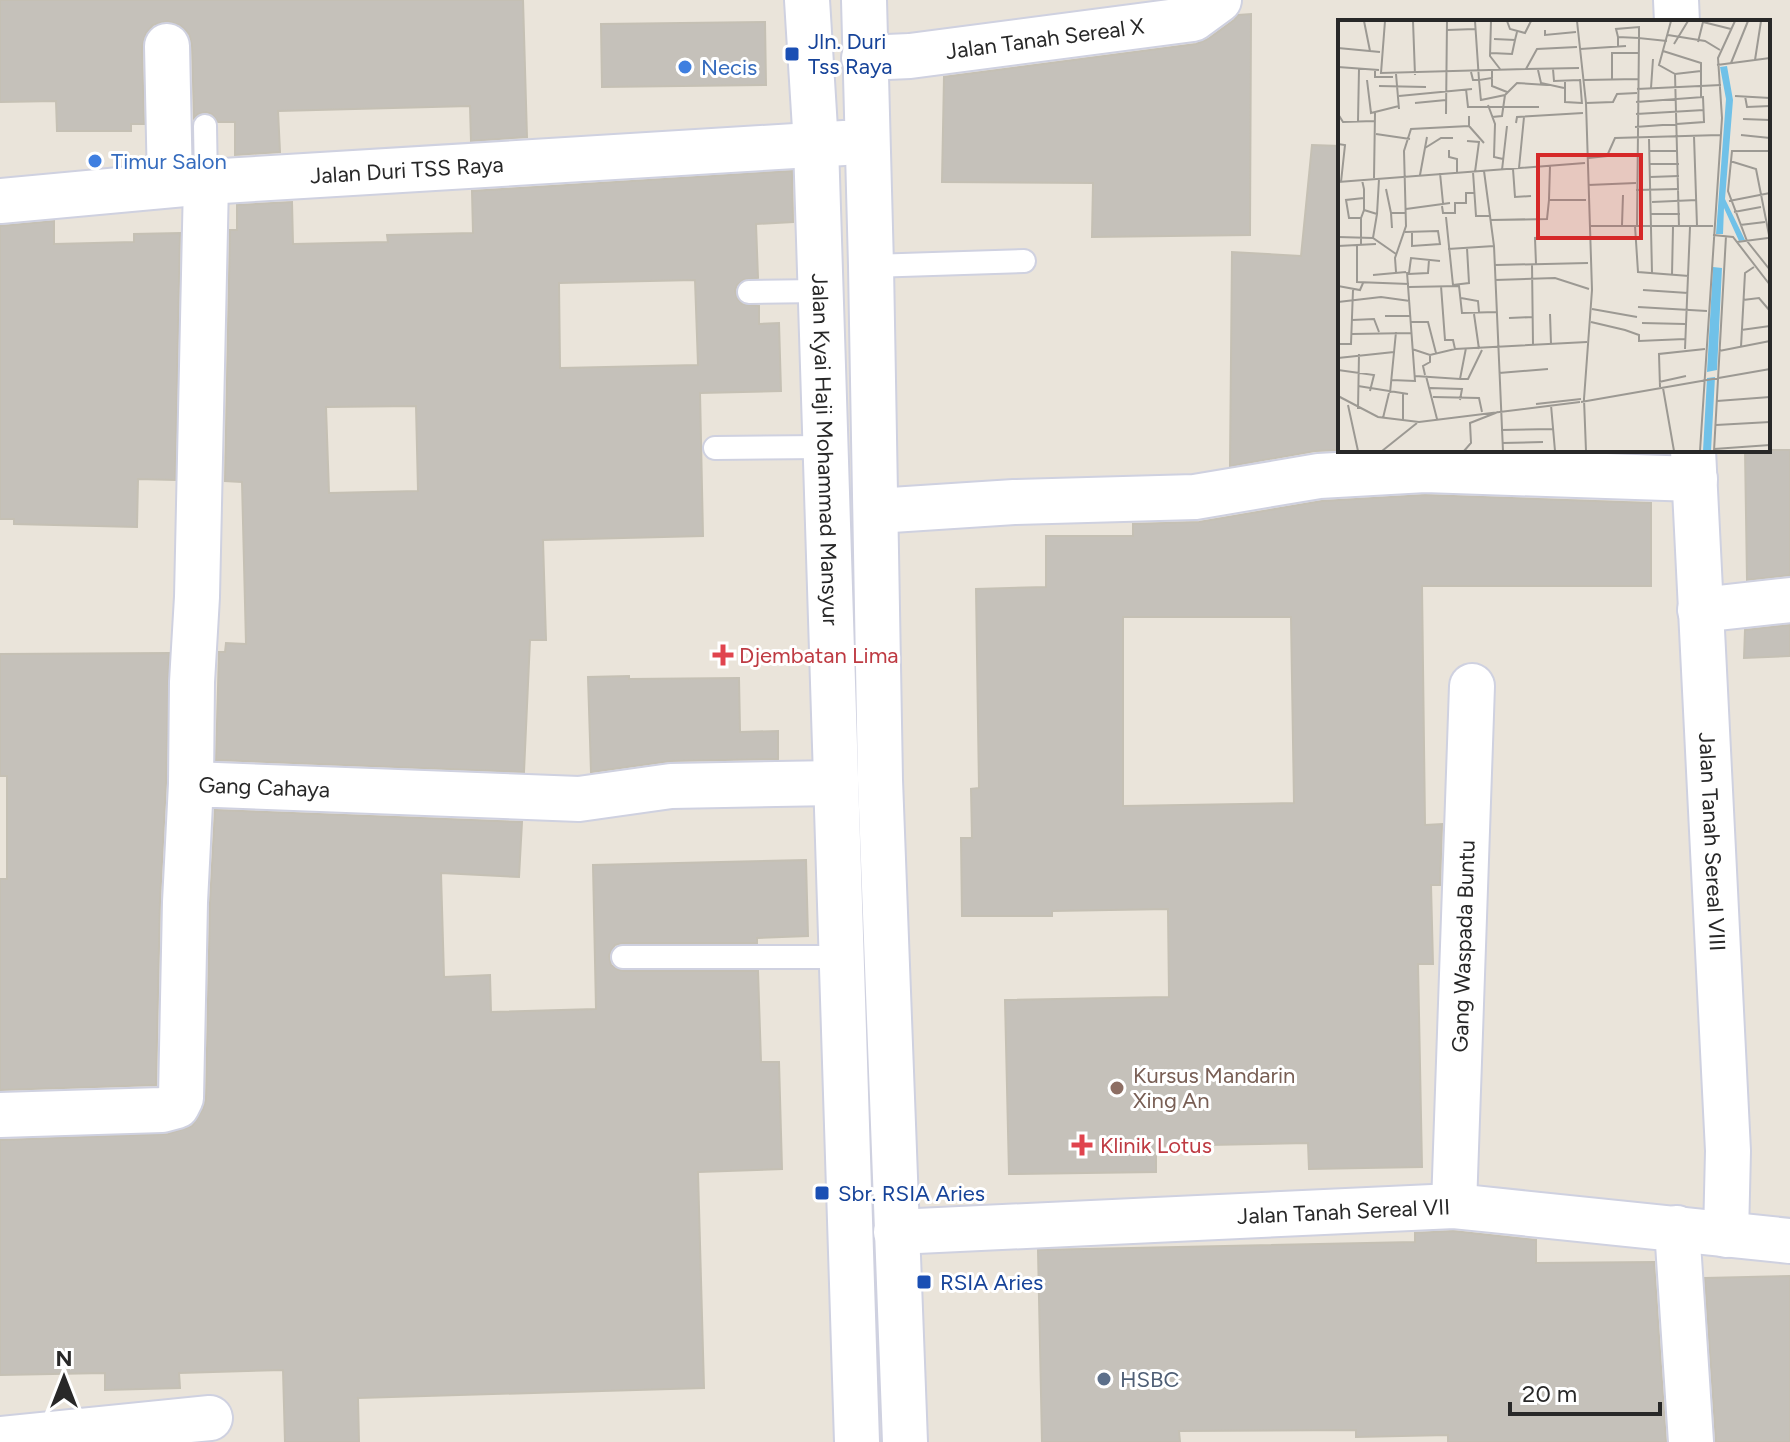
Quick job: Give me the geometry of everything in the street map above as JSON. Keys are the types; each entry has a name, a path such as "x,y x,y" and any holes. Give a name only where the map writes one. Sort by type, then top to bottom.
{"street":[{"name":"Jalan Kyai Haji Mohammad Mansyur","path":"807,0 816,145 857,1442"},
{"path":"864,0 880,780 905,1442"},
{"name":"Jalan Tanah Sereal X","path":"810,60 910,56 1193,19 1219,0"},
{"path":"1676,0 1677,20"},
{"path":"167,46 188,184 197,597 191,784"},
{"name":"Jalan Duri TSS Raya","path":"0,201 188,184 867,142"},
{"path":"876,511 1195,497 1319,476 1425,470 1694,465"},
{"name":"Jalan Tanah Sereal VIII","path":"1694,465 1728,1151 1726,1235"},
{"path":"1700,610 1790,600"},
{"name":"Gang Waspada Buntu","path":"1454,1206 1472,686"},
{"name":"Gang Cahaya","path":"0,1115 162,1110 177,1106 181,1098 191,784 579,799 671,786 835,783"},
{"name":"Jalan Tanah Sereal VII","path":"850,1236 1454,1206 1790,1241"},
{"path":"1677,1228 1691,1442"},
{"path":"0,1439 210,1418"}],"lane":[{"path":"188,184 205,126"},
{"path":"871,266 1024,261"},
{"path":"749,292 820,291"},
{"path":"715,448 824,447"},
{"path":"623,957 841,957"}],"building":[{"path":"0,0 523,0 527,137 471,141 470,106 278,111 280,152 235,155 235,122 218,122 206,112 194,118 189,34 180,25 167,21 153,25 146,33 142,46 144,124 131,124 131,131 57,131 56,101 0,102"},
{"path":"1251,14 1250,235 1092,237 1093,183 942,182 944,77 1196,44 1208,39 1238,15"},
{"path":"765,22 766,85 602,87 601,24"},
{"path":"1312,145 1338,146 1338,450 1315,451 1230,466 1232,252 1301,256"},
{"path":"792,171 793,222 756,224 758,278 743,280 735,291 742,304 759,306 759,324 779,323 781,391 700,393 703,536 543,540 546,640 530,640 524,772 216,760 219,652 225,652 226,643 246,644 242,482 225,481 230,230 237,230 237,205 292,202 293,244 388,242 387,235 473,233 472,191","holes":["695,280 698,365 560,368 559,283","416,406 418,491 329,493 326,407"]},
{"path":"54,221 54,244 134,242 134,234 180,233 175,480 138,479 137,527 14,524 14,519 0,519 0,226"},
{"path":"1790,450 1790,575 1747,580 1745,452"},
{"path":"1425,495 1651,503 1651,586 1422,586 1425,825 1442,824 1440,885 1431,885 1433,964 1418,964 1422,1167 1309,1169 1308,1143 1156,1146 1156,1172 1009,1174 1005,1000 1169,997 1168,909 1052,911 1052,916 962,916 961,838 972,838 971,789 979,788 976,589 1046,587 1046,536 1133,536 1133,524 1199,522 1322,501","holes":["1123,617 1291,617 1294,803 1123,806"]},
{"path":"1790,625 1790,656 1744,658 1745,630"},
{"path":"169,653 156,1085 0,1090 0,879 7,879 7,776 0,776 0,654"},
{"path":"629,676 629,679 739,678 740,732 778,731 778,759 671,761 591,772 588,677"},
{"path":"215,810 522,822 519,877 441,873 444,977 490,975 491,1012 596,1009 593,865 806,860 808,936 757,938 757,943 623,943 615,945 609,956 611,965 623,971 758,971 761,1062 779,1062 782,1169 698,1172 704,1388 358,1398 359,1442 285,1442 283,1370 179,1373 180,1388 105,1390 105,1373 0,1375 0,1140 168,1134 192,1126 203,1109 206,1099"},
{"path":"1453,1231 1536,1240 1536,1263 1654,1262 1666,1442 1448,1442 1448,1435 1356,1437 1356,1430 1179,1431 1180,1442 1042,1442 1038,1250 1415,1242 1415,1233"},
{"path":"1790,1276 1790,1442 1716,1442 1705,1278"}],"place":[{"name":"Jln. Duri Tss Raya","path":"792,54"},
{"name":"Necis","path":"685,67"},
{"name":"Timur Salon","path":"95,161"},
{"name":"Djembatan Lima","path":"723,655"},
{"name":"Kursus Mandarin Xing An","path":"1117,1088"},
{"name":"Klinik Lotus","path":"1082,1145"},
{"name":"Sbr. RSIA Aries","path":"822,1193"},
{"name":"RSIA Aries","path":"924,1282"},
{"name":"HSBC","path":"1104,1379"}]}
